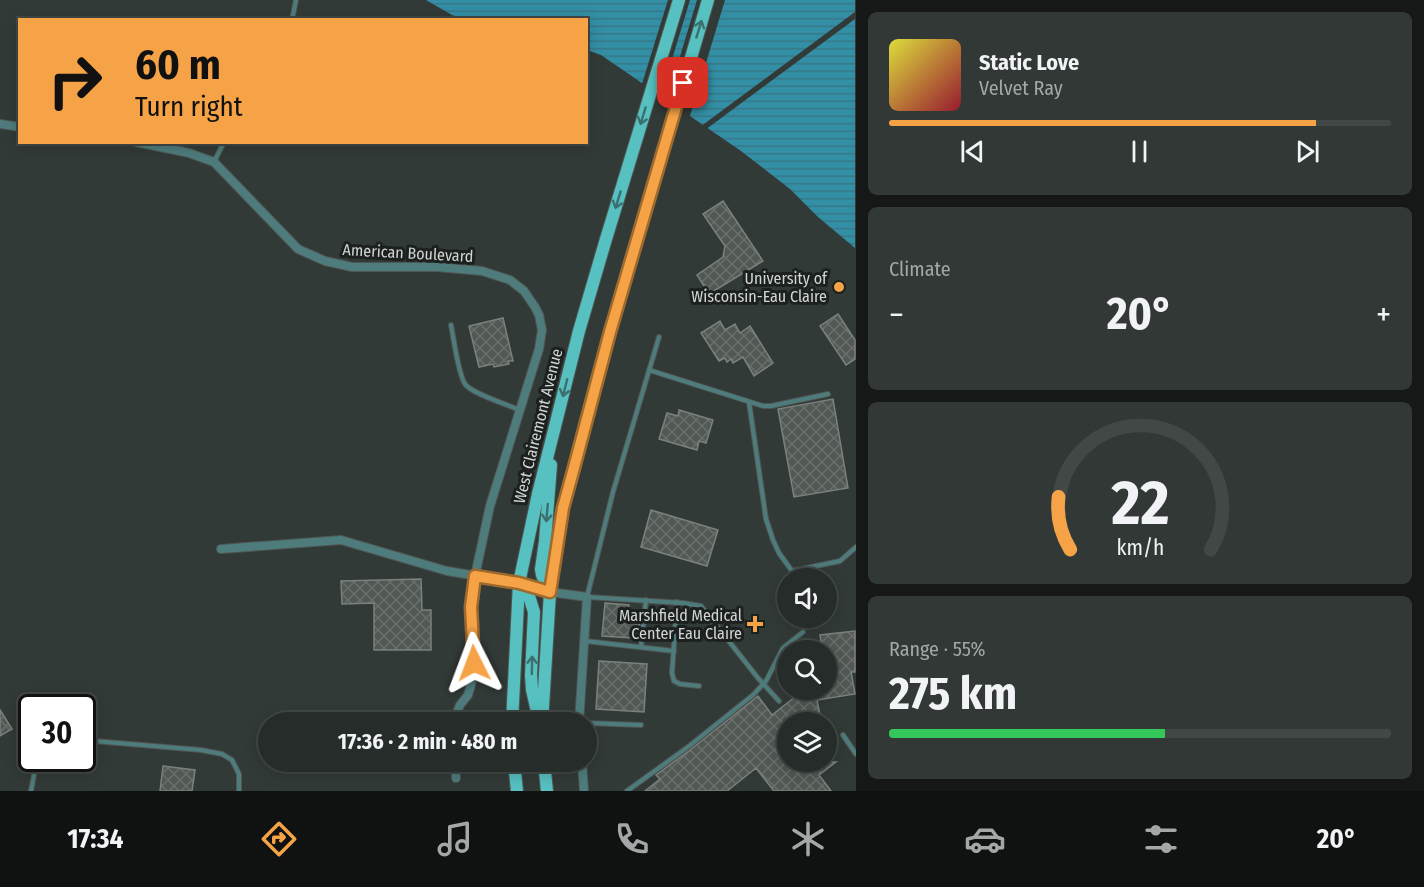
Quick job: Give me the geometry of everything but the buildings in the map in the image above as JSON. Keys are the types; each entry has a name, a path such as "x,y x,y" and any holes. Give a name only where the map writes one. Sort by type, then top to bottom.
{"main road":[{"name":"West Clairemont Avenue","path":"513,712 519,583 538,494 582,321 679,0"},
{"path":"542,712 550,592 563,508 604,353 708,0"},
{"path":"550,592 541,568 553,434"},
{"path":"519,583 529,596 534,612 531,675 538,712"},
{"path":"515,772 517,791"},
{"path":"545,772 547,791"}],"street":[{"path":"0,124 18,127"},
{"name":"American Boulevard","path":"146,144 189,153 214,162 298,249 325,261 352,267 437,267 482,271 500,276 518,286 535,307 542,330 539,349 490,506 475,576 471,607 474,663 472,681 468,695 457,712"},
{"path":"221,549 341,540 447,571 519,583 550,592 587,597 580,712"},
{"path":"456,772 456,778"},
{"path":"583,772 584,791"}],"lane":[{"path":"292,18 296,0"},
{"path":"214,162 223,144"},
{"path":"451,325 465,386 478,394 520,410"},
{"path":"659,336 612,492 587,597 692,603 703,608 779,701"},
{"path":"650,370 764,406 828,394"},
{"path":"749,402 766,519 772,540 792,571 840,561 855,547"},
{"path":"641,648 646,600"},
{"path":"677,602 672,673 674,681 699,686"},
{"path":"627,791 688,747 753,695 764,684 783,648 803,632"},
{"path":"585,641 674,651"},
{"path":"597,723 641,725"},
{"path":"843,735 855,754"},
{"path":"96,741 201,750 222,754 232,760 239,774 239,791"},
{"path":"31,791 35,772"}],"water":[{"path":"426,0 855,0 855,248 818,217 790,189 741,151 601,55 588,50 588,18 462,18"}],"pier":[{"path":"668,0 690,0 660,99 641,87"},
{"path":"697,0 725,0 689,119 666,103"},
{"path":"855,12 855,19 705,130 700,127"}],"place":[{"name":"University of Wisconsin-Eau Claire","path":"839,287"},
{"name":"Marshfield Medical Center Eau Claire","path":"755,624"}],"route":[{"path":"474,663 471,607 475,576 519,583 550,592 563,508 610,332 683,83"}]}
